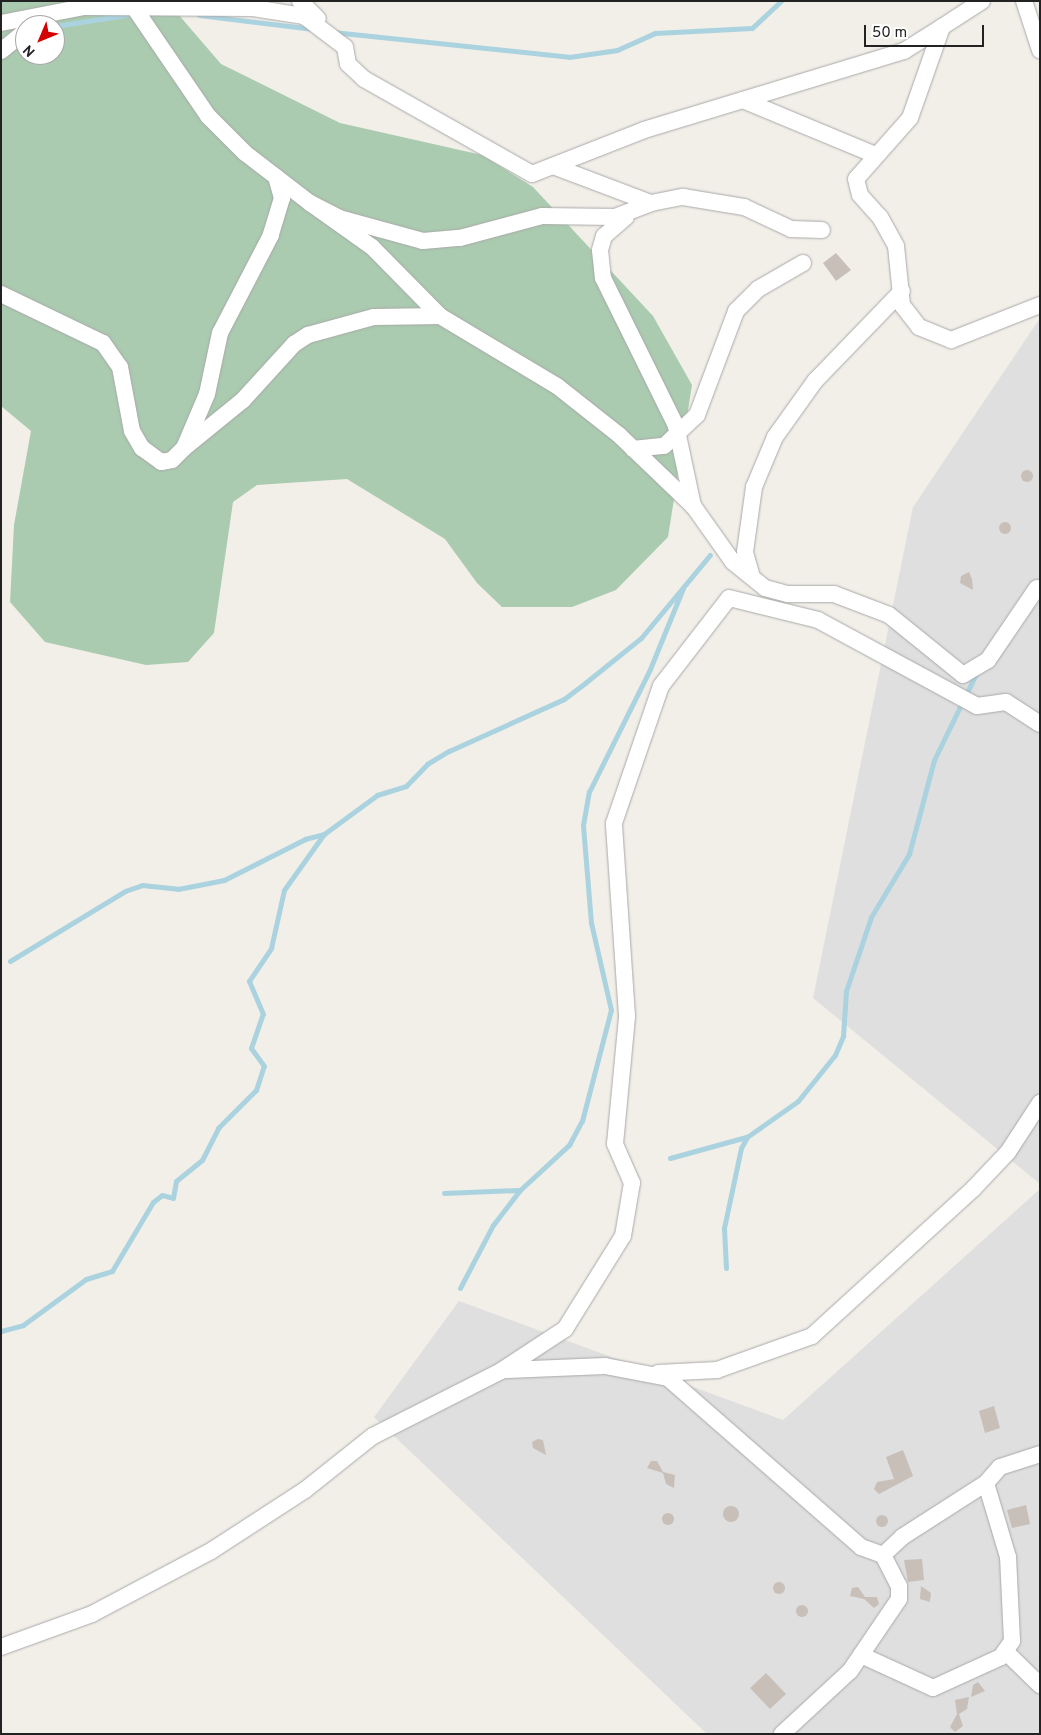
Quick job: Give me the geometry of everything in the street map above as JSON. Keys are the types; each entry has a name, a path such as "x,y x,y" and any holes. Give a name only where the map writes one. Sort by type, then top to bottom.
{"street":[{"path":"300,1 341,41"},
{"path":"314,1 341,41 348,64 394,98 428,112 532,174 644,130 904,52 982,1"},
{"path":"1024,1 1040,50"},
{"path":"1,23 84,7 133,5 228,7 286,12 304,16 341,41"},
{"path":"133,5 208,116 276,177 372,247 440,316 557,386 633,449 693,506 734,562 753,579 788,594 834,594 888,614 964,676 988,660 1039,588"},
{"path":"942,27 910,118 875,155 856,179 860,195 880,217 896,246 902,305 919,326 951,340 1040,306"},
{"path":"1,51 15,40"},
{"path":"743,100 875,155"},
{"path":"553,166 651,203"},
{"path":"184,448 207,394 220,333 271,235 282,198 276,177"},
{"path":"693,506 678,434 602,278 600,250 604,236 631,214 651,203 683,197 714,200 744,207 791,229 822,230"},
{"path":"310,203 339,218 423,241 460,238 542,216 596,220 631,214"},
{"path":"633,449 664,446 678,434 706,398 736,311 758,288 803,262"},
{"path":"753,579 745,552 754,487 775,437 815,381 902,291"},
{"path":"1,294 103,343 120,367 132,431 142,448 161,462 172,460 243,400 294,344 308,335 374,317 440,316"},
{"path":"1,1647 92,1614 210,1551 305,1490 373,1436 501,1371 565,1329 623,1236 632,1183 615,1144 627,1016 614,823 661,686 729,598 818,620 976,706 1006,702 1040,724"},
{"path":"501,1371 557,1366 628,1370 717,1370 812,1336 973,1189 1008,1152 1040,1102"},
{"path":"628,1370 668,1378 679,1385 753,1456 861,1547 883,1555 901,1593 861,1655 839,1682 782,1734"},
{"path":"883,1555 902,1536 986,1483 1000,1467 1040,1454"},
{"path":"861,1655 933,1688 952,1683 1005,1651 1012,1642 1008,1557 986,1483"},
{"path":"1005,1651 1040,1685"}],"shaded area":[{"path":"1040,318 1040,1184 813,998 913,507"},
{"path":"1040,1189 1040,1734 707,1734 374,1417 459,1301 783,1420"}],"green space":[{"path":"1,1 178,1 178,14 221,64 340,123 482,155 533,187 653,316 692,385 668,537 616,590 572,607 502,607 477,583 445,539 347,479 257,485 233,502 214,633 188,662 146,665 45,642 10,602 14,525 31,431 1,406"}],"building":[{"path":"836,253 851,270 836,281 823,263"},
{"path":"1025,470 1029,470 1033,476 1029,482 1025,482 1021,478 1021,474"},
{"path":"1007,522 1010,523 1010,533 1003,534 1000,533 999,526 1000,523"},
{"path":"969,572 973,590 960,583 961,576"},
{"path":"994,1406 1000,1428 985,1433 979,1411"},
{"path":"538,1439 543,1440 546,1455 533,1448 532,1442"},
{"path":"903,1450 913,1476 879,1494 874,1489 877,1482 894,1479 886,1457"},
{"path":"651,1461 657,1461 663,1472 675,1475 674,1488 666,1484 663,1473 647,1468"},
{"path":"1026,1505 1030,1524 1012,1528 1007,1510"},
{"path":"731,1506 737,1508 739,1514 737,1520 731,1522 725,1520 723,1514 725,1508"},
{"path":"666,1513 670,1513 674,1519 670,1525 666,1525 662,1521 662,1517"},
{"path":"880,1515 884,1515 888,1521 884,1527 880,1527 876,1523 876,1519"},
{"path":"922,1559 924,1580 908,1582 904,1560"},
{"path":"781,1582 784,1583 784,1593 777,1594 774,1593 773,1586 774,1583"},
{"path":"921,1586 931,1593 930,1602 920,1599"},
{"path":"858,1587 865,1597 877,1597 879,1604 874,1608 864,1599 850,1596 852,1588"},
{"path":"804,1605 807,1606 807,1616 800,1617 797,1616 796,1609 797,1606"},
{"path":"766,1673 786,1694 770,1709 750,1688"},
{"path":"978,1682 985,1691 971,1697 973,1685"},
{"path":"969,1697 967,1709 959,1714 963,1726 955,1732 950,1727 957,1714 955,1700"}],"waterway":[{"path":"333,32 569,57 617,50 655,33 752,28 781,1"},
{"path":"65,24 126,15"},
{"path":"199,15 313,29"},
{"path":"1,1331 23,1325 86,1279 112,1271 153,1202 162,1195 173,1198 176,1181 202,1160 218,1128 256,1090 264,1066 251,1048 263,1014 249,981 271,948 284,890 324,834 377,795 406,786 427,764 449,751 564,699 641,638 710,555"},
{"path":"460,1288 493,1225 520,1190 569,1145 582,1121 611,1010 591,923 583,825 589,792 650,669 683,588"},
{"path":"726,1268 724,1228 741,1148 747,1137 798,1101 835,1055 843,1036 846,991 871,917 909,854 934,760 977,672"},
{"path":"10,961 125,891 142,885 178,889 224,880 305,839 324,834"},
{"path":"670,1158 746,1137"},
{"path":"444,1193 520,1190"}]}
